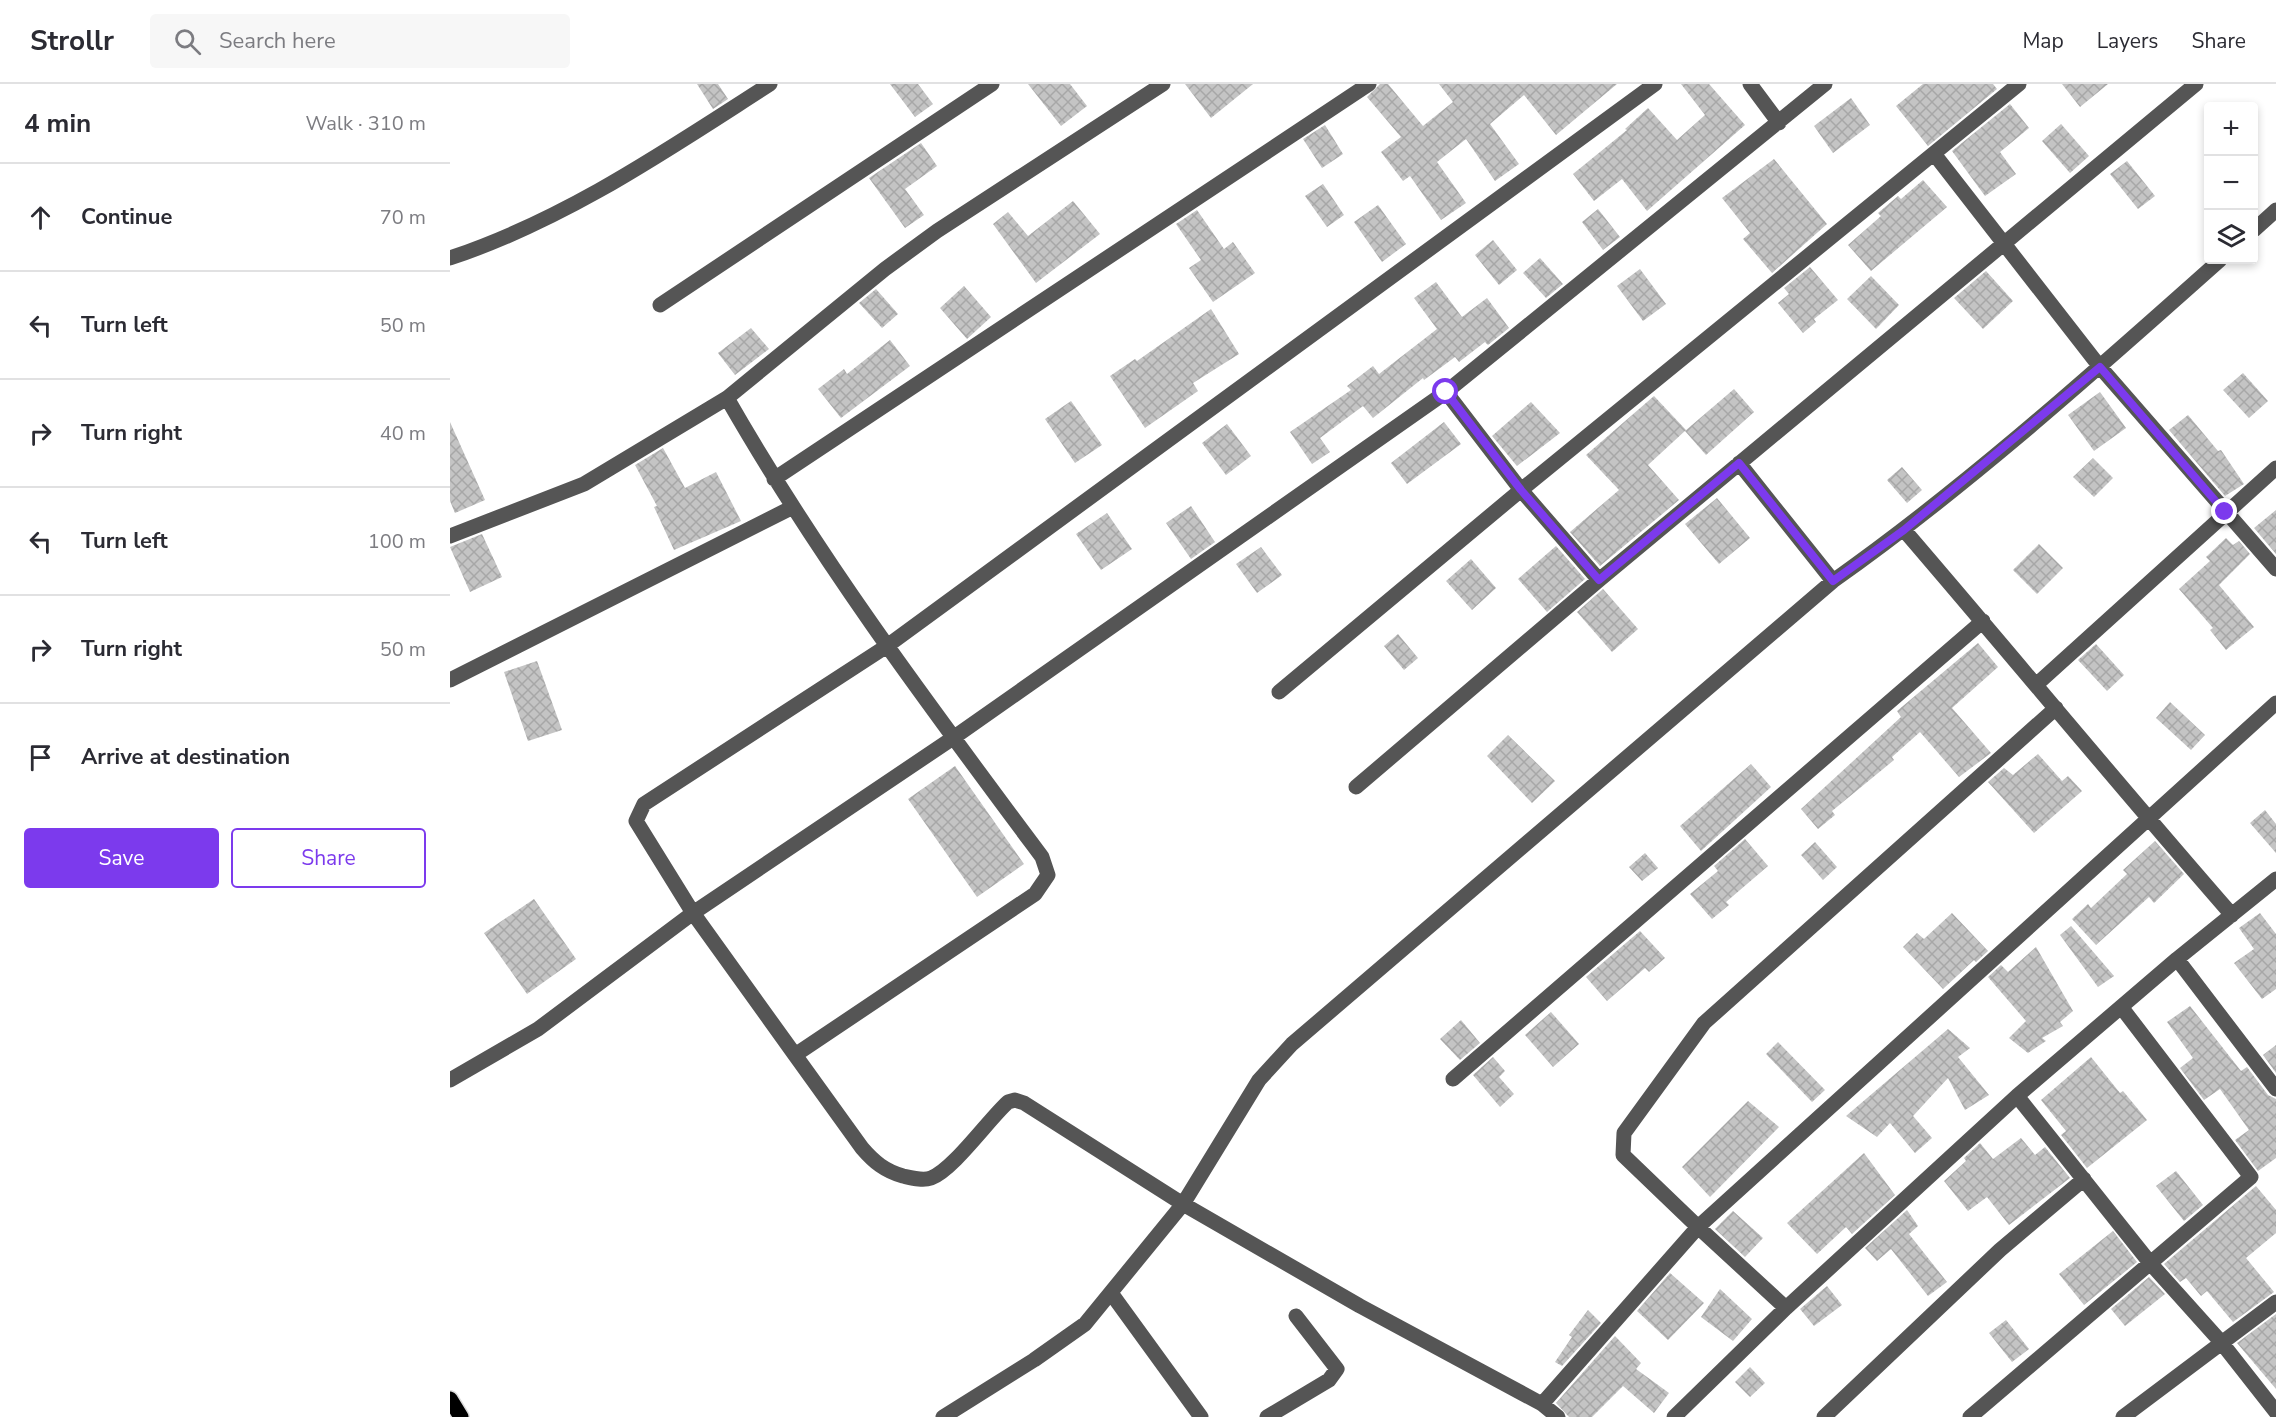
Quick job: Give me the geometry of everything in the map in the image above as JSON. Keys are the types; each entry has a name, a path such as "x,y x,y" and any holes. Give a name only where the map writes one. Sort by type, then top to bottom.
{"main road":[{"path":"450,1399 461,1417"}],"street":[{"path":"450,258 548,219 607,187 770,84"},
{"path":"660,305 992,84"},
{"path":"450,536 584,484 727,398 885,269 937,231 1163,84"},
{"path":"774,479 1369,84"},
{"path":"1558,1417 1542,1404 1360,1306 1183,1204 1015,1100 1008,1101 945,1169 931,1178 913,1179 890,1173 873,1161 862,1148 795,1056 693,913 636,821 644,804 887,646 1654,84"},
{"path":"1750,84 1779,123"},
{"path":"450,1080 538,1029 693,913 953,738 1446,392 1825,84"},
{"path":"1279,692 1521,490 1935,155 2019,84"},
{"path":"1356,787 1599,580 2196,84"},
{"path":"1935,155 2001,244 2100,367 2276,569"},
{"path":"2258,226 2276,210"},
{"path":"944,1417 1075,1332 1111,1293 1183,1204 1259,1080 1292,1044 1833,581 1904,530 2100,367 2216,264"},
{"path":"1446,392 1521,490 1599,580"},
{"path":"727,398 774,479 887,646 1042,857 1048,875 1035,894 795,1056"},
{"path":"1739,463 1833,581"},
{"path":"2037,684 2276,468"},
{"path":"450,680 793,507"},
{"path":"1904,530 2037,684 2147,819 2232,915"},
{"path":"1454,1079 1983,621"},
{"path":"1542,1404 1698,1227 2276,703"},
{"path":"1786,1308 1623,1155 1624,1133 1704,1023 2056,708"},
{"path":"1674,1417 1786,1308 2017,1096 2122,1008 2176,959 2276,879"},
{"path":"2176,959 2276,1089"},
{"path":"1970,1417 2251,1177 2122,1008"},
{"path":"2017,1096 2151,1264 2221,1342 2276,1412"},
{"path":"1824,1417 2000,1250 2084,1179"},
{"path":"1111,1293 1202,1417"},
{"path":"2123,1417 2276,1302"},
{"path":"1267,1417 1329,1380 1337,1369 1296,1316"}],"building":[{"path":"697,84 718,84 728,99 713,109"},
{"path":"890,84 918,84 933,104 915,117"},
{"path":"1028,84 1070,84 1087,106 1061,126"},
{"path":"1185,84 1253,84 1211,118"},
{"path":"1380,84 1388,84 1423,126 1453,102 1439,84 1617,84 1556,135 1524,95 1490,124 1519,164 1495,181 1466,139 1437,162 1466,203 1441,220 1410,176 1403,181 1381,152 1401,137 1367,97"},
{"path":"1681,84 1709,84 1745,125 1647,211 1622,179 1594,201 1573,174 1627,130 1625,129 1648,108 1677,140 1705,115"},
{"path":"1923,84 1993,84 1997,89 1928,146 1896,106"},
{"path":"2062,84 2108,84 2080,107"},
{"path":"1851,98 1870,125 1833,153 1814,126"},
{"path":"2010,104 2029,128 2000,152 2016,174 1985,196 1952,151"},
{"path":"2061,124 2089,156 2070,173 2042,141"},
{"path":"1325,125 1343,154 1322,168 1303,139"},
{"path":"921,143 937,166 905,189 924,215 905,228 869,178"},
{"path":"1774,159 1827,224 1772,273 1743,239 1750,233 1722,198"},
{"path":"2127,161 2155,196 2138,209 2110,174"},
{"path":"1923,180 1947,207 1871,271 1848,245 1881,216 1878,213 1898,196 1901,199"},
{"path":"1323,184 1344,215 1327,227 1305,196"},
{"path":"1073,201 1100,234 1036,283 993,224 1008,212 1028,236"},
{"path":"1378,205 1406,244 1382,262 1354,222"},
{"path":"1598,209 1620,237 1603,250 1582,222"},
{"path":"1197,210 1224,249 1233,242 1255,273 1213,302 1189,268 1201,260 1176,224"},
{"path":"1493,240 1517,270 1499,285 1475,255"},
{"path":"1540,258 1563,284 1546,298 1523,273"},
{"path":"1810,267 1838,300 1814,319 1816,322 1803,333 1778,303 1789,294 1784,288"},
{"path":"1640,269 1666,304 1643,321 1617,286"},
{"path":"1986,271 2013,301 1983,329 1954,298"},
{"path":"1871,276 1899,305 1876,329 1847,299"},
{"path":"1436,282 1462,317 1487,298 1509,328 1488,345 1485,342 1459,362 1455,357 1424,380 1423,378 1373,418 1363,406 1320,438 1330,452 1312,464 1290,432 1351,390 1347,386 1373,366 1379,374 1437,329 1414,298"},
{"path":"964,286 991,317 967,339 940,308"},
{"path":"876,289 898,314 882,328 859,303"},
{"path":"1211,309 1239,354 1193,383 1198,391 1145,428 1110,376 1135,359 1137,361"},
{"path":"751,328 769,349 735,375 718,353"},
{"path":"890,340 910,366 841,418 818,389 844,369 847,374"},
{"path":"2243,373 2268,401 2249,418 2223,390"},
{"path":"1734,389 1754,412 1706,455 1685,431"},
{"path":"2100,392 2126,428 2094,451 2068,415"},
{"path":"1654,396 1686,430 1648,465 1679,500 1600,566 1570,532 1619,490 1586,455"},
{"path":"1071,401 1102,445 1075,463 1045,419"},
{"path":"1531,402 1560,433 1517,466 1492,436"},
{"path":"2188,415 2218,451 2221,450 2244,484 2225,496 2169,430"},
{"path":"450,422 485,500 455,513 450,501"},
{"path":"1444,422 1461,444 1407,484 1391,463"},
{"path":"1227,424 1251,456 1226,475 1202,443"},
{"path":"663,448 685,488 716,472 741,521 674,550 654,507 657,506 635,465"},
{"path":"2093,458 2113,478 2094,497 2073,477"},
{"path":"1902,467 1922,490 1907,503 1887,480"},
{"path":"1717,498 1750,538 1719,564 1685,524"},
{"path":"1191,506 1215,542 1191,559 1166,523"},
{"path":"2276,510 2276,554 2254,528"},
{"path":"1107,513 1132,549 1101,570 1076,534"},
{"path":"482,534 502,577 470,592 450,547"},
{"path":"2226,538 2233,545 2239,541 2250,554 2219,585 2254,627 2226,650 2210,630 2213,628 2179,589 2210,561 2206,557"},
{"path":"2039,544 2063,568 2037,594 2013,570"},
{"path":"1556,546 1585,579 1547,612 1518,579"},
{"path":"1261,547 1282,575 1257,593 1236,564"},
{"path":"1471,559 1496,588 1472,610 1446,581"},
{"path":"1603,589 1638,629 1612,652 1577,612"},
{"path":"1398,634 1418,658 1404,670 1384,646"},
{"path":"1978,643 1998,667 1952,708 1991,753 1959,777 1920,732 1892,757 1894,760 1832,811 1835,815 1818,829 1801,809 1901,717 1897,711"},
{"path":"2096,644 2124,675 2107,691 2078,660"},
{"path":"537,661 562,730 528,741 504,672"},
{"path":"2170,702 2205,735 2191,750 2156,718"},
{"path":"1508,735 1555,781 1532,803 1487,756"},
{"path":"2038,754 2062,781 2068,776 2082,791 2034,833 1988,782 2004,768 2013,775"},
{"path":"1751,764 1771,787 1701,851 1680,826"},
{"path":"955,766 1024,864 977,897 908,799"},
{"path":"2265,810 2276,824 2276,853 2250,823"},
{"path":"1745,839 1768,866 1726,902 1729,905 1712,919 1690,894 1718,871 1714,866"},
{"path":"2155,841 2184,874 2154,903 2149,897 2096,945 2072,919 2088,904 2091,908 2127,874 2123,870"},
{"path":"1815,842 1837,867 1823,880 1801,855"},
{"path":"1645,853 1658,868 1642,881 1629,867"},
{"path":"534,899 576,959 527,994 484,933"},
{"path":"1952,913 1988,951 1976,962 1974,960 1943,989 1903,947 1917,933 1924,939"},
{"path":"2260,913 2276,934 2276,989 2262,999 2234,963 2254,949 2239,928"},
{"path":"2071,926 2114,976 2098,987 2060,935"},
{"path":"1640,931 1665,958 1649,972 1645,968 1607,1001 1586,977"},
{"path":"2036,947 2073,1011 2060,1022 2063,1026 2042,1038 2046,1041 2028,1053 2009,1038 2026,1021 1988,977 2001,965 2008,972"},
{"path":"2190,1006 2241,1071 2247,1067 2268,1095 2276,1099 2276,1158 2258,1171 2235,1140 2249,1130 2220,1089 2204,1100 2180,1068 2193,1058 2167,1022"},
{"path":"1551,1012 1579,1044 1553,1067 1525,1035"},
{"path":"1461,1020 1480,1043 1460,1060 1440,1039"},
{"path":"1948,1029 1970,1048 1958,1057 1989,1095 1965,1110 1948,1078 1913,1116 1932,1138 1915,1153 1890,1123 1877,1137 1846,1116"},
{"path":"1778,1042 1825,1090 1812,1102 1766,1054"},
{"path":"2276,1045 2276,1073 2263,1055"},
{"path":"1493,1057 1505,1071 1499,1077 1514,1094 1500,1107 1473,1075"},
{"path":"2091,1057 2120,1093 2123,1091 2147,1120 2087,1168 2061,1135 2066,1131 2041,1100"},
{"path":"1748,1101 1779,1127 1710,1197 1682,1167"},
{"path":"2021,1138 2035,1155 2045,1147 2070,1178 2009,1225 1987,1197 1968,1211 1944,1181 1966,1161 1964,1158 1980,1143 1993,1159"},
{"path":"1864,1153 1895,1195 1852,1234 1846,1227 1817,1254 1787,1223"},
{"path":"2176,1171 2203,1205 2184,1221 2156,1186"},
{"path":"2256,1186 2276,1210 2276,1233 2246,1258 2274,1292 2233,1322 2207,1291 2201,1296 2186,1278 2180,1282 2164,1264"},
{"path":"1907,1210 1918,1226 1909,1234 1947,1282 1928,1296 1891,1249 1877,1261 1865,1248"},
{"path":"1733,1211 1763,1238 1745,1257 1715,1229"},
{"path":"2113,1231 2137,1262 2084,1305 2059,1274"},
{"path":"1670,1273 1704,1303 1668,1340 1637,1311"},
{"path":"2149,1277 2165,1294 2125,1326 2111,1309"},
{"path":"1827,1286 1842,1305 1814,1326 1800,1309"},
{"path":"1720,1289 1752,1319 1733,1341 1701,1317"},
{"path":"1588,1310 1601,1323 1562,1366 1555,1362 1572,1337 1569,1335"},
{"path":"2276,1314 2276,1389 2237,1343"},
{"path":"2006,1320 2029,1349 2012,1362 1989,1333"},
{"path":"1615,1336 1641,1363 1636,1369 1669,1393 1654,1413 1623,1386 1592,1417 1569,1417 1556,1403"},
{"path":"1750,1367 1765,1383 1750,1397 1735,1382"}],"route":[{"path":"1446,392 1521,490 1599,580 1739,463 1833,581 1904,530 2100,367 2225,512"}]}
